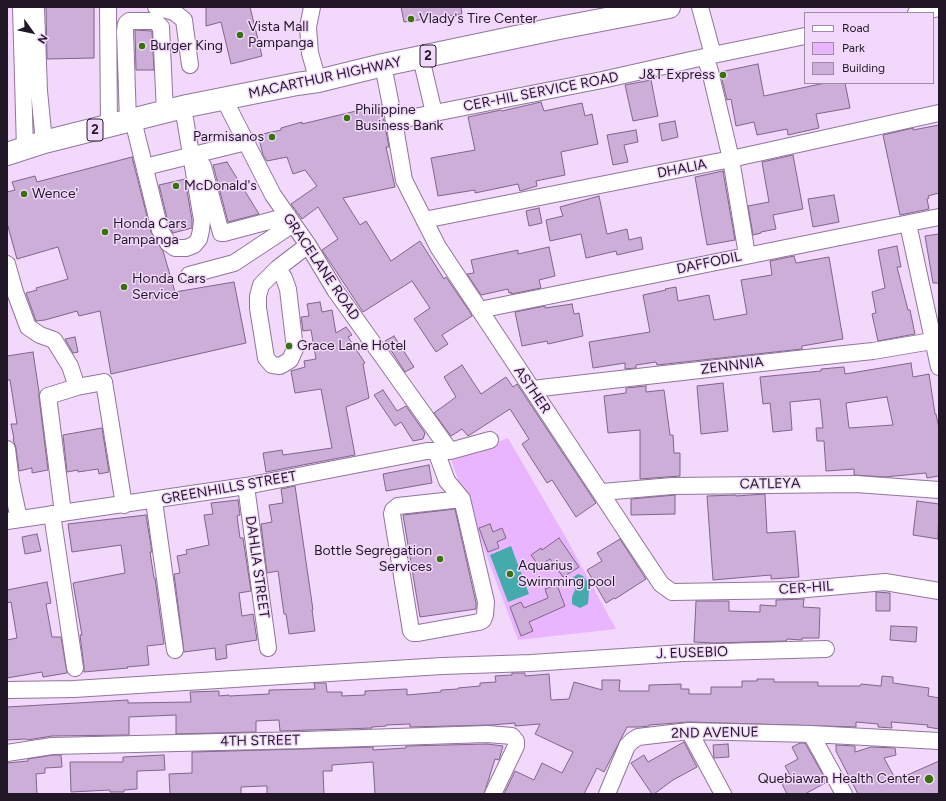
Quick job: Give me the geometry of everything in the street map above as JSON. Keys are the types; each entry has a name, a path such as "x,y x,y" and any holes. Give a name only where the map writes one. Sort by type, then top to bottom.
{"highway":[{"name":"MACARTHUR HIGHWAY","path":"25,148 178,109 318,81 383,65 554,29 669,7"}],"street":[{"path":"21,7 25,148"},
{"path":"25,148 39,91 36,7"},
{"path":"108,7 124,123 145,167 160,230 168,243 175,248 186,248 194,245 199,239 201,230 196,155"},
{"path":"156,7 174,12 184,20 190,65"},
{"path":"312,7 308,27 310,53 318,81"},
{"path":"700,7 709,56 710,71 730,159 747,255"},
{"path":"921,12 939,8"},
{"path":"124,123 126,24 129,21 155,21 161,27 178,109 196,155 221,233 290,220"},
{"name":"CER-HIL SERVICE ROAD","path":"394,121 602,80 804,36"},
{"path":"421,58 434,113"},
{"name":"ASTHER","path":"383,65 404,180 438,247 602,492 661,584 672,592"},
{"name":"GRACELANE ROAD","path":"224,99 273,195 308,245 335,290 443,451 447,481 462,499"},
{"name":"DHALIA","path":"424,220 730,159 939,113"},
{"path":"145,167 246,142"},
{"name":"DAFFODIL","path":"479,310 939,217"},
{"path":"189,274 234,264 290,220"},
{"path":"908,224 932,341 939,367"},
{"path":"278,268 288,289 294,350 290,360 280,366 272,365 266,358 258,308 258,296 261,285 278,268 308,245"},
{"path":"7,264 15,292 28,327 40,335 54,340 70,366 78,387"},
{"name":"ZENNNIA","path":"532,389 873,351 932,341"},
{"path":"75,668 57,514 48,396 78,387 104,382 124,505"},
{"path":"443,451 490,440"},
{"path":"7,450 11,482 13,520"},
{"name":"GREENHILLS STREET","path":"13,520 154,501 246,486 427,452 443,451"},
{"name":"CATLEYA","path":"602,492 672,486 849,484 939,490"},
{"name":"DAHLIA STREET","path":"246,486 268,648"},
{"path":"462,499 486,602 485,615 483,620 479,622 418,634 414,633 411,631 392,514 393,510 398,506 462,499"},
{"path":"154,501 175,650"},
{"name":"CER-HIL","path":"672,592 796,590 885,582 939,591"},
{"name":"J. EUSEBIO","path":"7,690 82,689 434,666 532,663 558,660 684,653 826,649"},
{"path":"689,731 723,794"},
{"name":"2ND AVENUE","path":"608,793 621,757 627,746 638,738 689,731 811,734 939,741"},
{"name":"4TH STREET","path":"7,753 52,746 304,740 464,734 512,736 516,741 516,746 493,794"},
{"path":"811,734 844,794"}],"green space":[{"path":"508,438 565,536 616,629 518,640 451,460"}],"shaded area":[{"name":"Aquarius Swimming pool","path":"511,546 529,594 508,602 490,555"},
{"name":"Aquarius Swimming pool","path":"578,574 583,576 588,582 589,591 588,604 580,608 572,604 572,597 575,590 572,578"}],"building":[{"path":"46,7 94,7 94,58 47,59"},
{"name":"Vista Mall Pampanga","path":"206,7 250,7 262,56 231,64 221,22 206,26"},
{"name":"Vlady's Tire Center","path":"401,7 461,7 462,14 404,22"},
{"path":"135,30 152,31 154,70 136,70"},
{"path":"758,64 764,96 820,84 845,84 850,108 816,114 819,128 788,135 787,129 757,135 754,122 736,126 731,99 727,100 720,72"},
{"path":"651,80 658,116 633,121 625,85"},
{"path":"541,102 544,111 582,103 585,116 592,114 598,144 561,152 565,175 536,181 537,186 520,191 518,184 475,193 475,190 438,196 431,158 475,150 468,117"},
{"path":"381,105 389,147 386,147 395,187 343,198 360,225 366,221 391,261 420,241 444,279 446,277 470,312 472,316 442,335 448,344 436,352 414,319 430,308 412,281 363,312 322,250 338,239 318,207 302,219 291,204 317,186 305,170 293,174 287,157 267,161 263,155 258,135 281,130 281,128 302,122 302,124"},
{"path":"675,121 678,137 662,141 659,124"},
{"path":"939,125 939,193 928,196 929,198 927,199 929,209 900,215 883,135 913,128 913,130"},
{"path":"636,130 638,142 624,145 628,162 613,165 607,135"},
{"path":"793,155 803,209 773,215 776,229 753,235 748,206 769,202 762,162"},
{"name":"Honda Cars Pampanga","path":"132,157 151,232 163,251 175,292 234,282 246,343 111,374 100,311 79,316 77,311 36,321 26,293 37,290 36,288 68,279 58,247 17,259 7,223 7,192 15,190 12,182 35,176 37,182"},
{"path":"227,162 259,214 228,222 213,165"},
{"path":"723,171 735,240 707,245 695,177"},
{"path":"185,179 192,228 173,233 169,226 159,185"},
{"path":"834,195 839,222 813,227 808,199"},
{"path":"599,196 607,234 627,229 629,240 641,237 643,249 617,255 616,251 586,258 581,234 550,241 546,220 563,216 560,207"},
{"path":"539,208 542,223 529,226 526,211"},
{"path":"939,234 939,283 933,283 925,236"},
{"path":"897,246 901,267 897,267 908,310 910,310 915,334 878,341 872,314 876,313 872,292 885,288 878,250"},
{"path":"549,247 555,276 539,280 541,288 511,294 511,292 509,293 508,289 481,295 467,274 474,273 471,260 518,250 518,254"},
{"path":"794,256 796,263 829,257 843,339 802,346 802,349 657,365 656,362 636,365 636,368 625,369 625,363 593,368 589,342 650,332 643,295 676,287 678,301 709,295 714,320 747,314 741,280 772,275 770,261"},
{"path":"320,302 322,312 332,310 336,333 346,327 352,335 348,337 365,363 363,364 369,398 346,407 355,455 266,472 263,453 282,450 283,455 332,448 321,389 295,393 291,371 305,367 304,361 316,359 311,330 303,331 301,317 309,316 307,304"},
{"path":"572,304 574,314 579,313 583,336 548,344 547,341 522,346 515,312 545,306 545,308"},
{"path":"394,336 414,367 405,372 385,341"},
{"path":"75,337 78,352 73,353 65,339"},
{"path":"33,352 48,470 32,473 32,468 19,471 11,424 17,424 10,380 7,380 7,356"},
{"path":"911,363 913,377 929,374 935,414 939,428 939,476 927,478 926,473 885,477 854,475 854,469 826,471 824,441 817,441 816,428 823,428 820,399 790,402 792,430 773,432 770,403 763,404 760,377 821,371 821,369 844,367 845,374","holes":["887,397 893,425 849,428 846,403"]},
{"path":"462,365 481,394 506,377 513,387 517,384 596,503 576,517 552,480 547,483 522,444 529,439 510,409 468,436 462,429 451,436 434,413 456,397 444,377"},
{"path":"723,383 728,431 701,434 697,386"},
{"path":"646,386 646,392 664,390 670,435 673,435 674,453 680,453 680,476 640,479 640,430 608,433 604,396 626,393 626,388"},
{"path":"383,390 397,411 406,406 425,433 423,439 413,441 401,422 395,426 374,395"},
{"path":"102,428 109,472 99,474 98,469 67,472 63,435"},
{"path":"429,465 432,483 386,491 383,474"},
{"path":"295,486 315,631 289,634 286,614 284,614 278,571 267,573 261,524 272,522 269,505 283,503 281,489"},
{"path":"765,494 767,533 795,531 799,577 771,579 771,575 713,580 707,496"},
{"path":"675,495 675,514 631,515 631,499"},
{"path":"238,500 240,515 237,516 240,538 243,538 251,591 239,593 242,616 253,614 257,640 226,645 227,658 216,660 215,648 184,652 174,574 180,573 177,556 187,554 186,550 209,545 204,515 213,514 211,503"},
{"path":"917,501 939,504 938,539 913,535"},
{"name":"Bottle Segregation Services","path":"455,509 476,603 476,609 420,617 403,515"},
{"path":"146,515 164,644 147,646 149,665 84,672 80,635 82,635 73,583 125,573 121,545 72,552 68,524"},
{"path":"490,524 493,532 502,528 506,538 497,542 499,548 488,552 479,528"},
{"path":"37,534 41,551 25,554 22,537"},
{"path":"559,538 579,567 563,577 550,559 539,566 531,555 541,548 542,550"},
{"path":"620,539 646,579 615,599 614,598 606,603 587,570 602,561 597,553"},
{"path":"47,582 51,603 46,604 52,637 61,637 67,673 43,677 42,672 7,678 7,640 17,638 11,602 7,603 7,590"},
{"path":"557,585 565,606 529,622 533,631 521,636 510,607 521,602 524,608 548,598 545,589"},
{"path":"876,592 890,593 890,611 876,611"},
{"path":"804,599 803,607 820,608 819,638 802,638 802,640 787,639 786,641 714,643 694,642 696,601 729,601 729,611 760,612 760,605 776,606 776,600"},
{"path":"891,626 917,627 916,642 890,640"},
{"path":"512,673 525,673 525,676 549,674 551,700 569,699 574,682 602,690 602,680 620,680 619,691 649,691 649,685 681,684 681,689 689,689 689,694 711,694 711,687 742,687 742,681 757,681 757,679 774,679 774,682 818,682 818,686 860,686 861,684 881,686 882,676 893,677 893,683 929,688 928,696 939,698 939,729 927,727 928,725 891,722 892,728 878,727 878,724 856,722 856,727 689,722 627,727 604,772 597,768 584,794 504,794 515,771 534,780 542,763 562,773 573,752 535,734 540,724 515,726 515,723 410,727 410,724 386,725 372,728 280,731 279,720 256,721 256,732 176,734 176,715 129,717 129,735 52,736 27,740 7,740 7,707 128,700 128,703 191,702 190,692 219,691 219,696 269,694 269,690 315,689 314,683 326,683 327,692 342,692 342,696 365,695 365,691 407,689 407,695 480,686 480,683 496,682 495,676 512,675"},
{"path":"684,742 697,767 673,780 652,794 631,763 644,755 648,762"},
{"path":"800,743 805,743 827,782 805,794 787,794 782,784 792,779 785,766 798,759 792,747"},
{"path":"487,744 503,746 499,760 495,759 484,794 375,794 373,762 332,765 332,771 323,771 324,794 267,794 267,786 263,786 241,787 241,794 170,794 169,774 192,773 192,752 373,747 373,750 406,748 406,746"},
{"path":"728,744 729,757 714,758 713,745"},
{"path":"836,745 855,746 855,752 871,747 895,748 896,755 884,758 896,780 939,761 939,794 858,794 836,751"},
{"path":"61,755 62,767 45,768 45,773 36,774 37,794 7,794 7,763 28,761 28,759"},
{"path":"164,755 165,770 137,771 137,789 124,790 124,792 110,792 110,790 71,792 70,762 123,762 123,757"}],"place":[{"name":"Vlady's Tire Center","path":"411,19"},
{"name":"Vista Mall Pampanga","path":"240,35"},
{"name":"Burger King","path":"142,46"},
{"name":"J&T Express","path":"723,75"},
{"name":"Philippine Business Bank","path":"347,118"},
{"name":"Parmisanos","path":"272,137"},
{"name":"McDonald's","path":"176,186"},
{"name":"Wence'","path":"24,194"},
{"name":"Honda Cars Pampanga","path":"105,232"},
{"name":"Honda Cars Service","path":"124,287"},
{"name":"Grace Lane Hotel","path":"289,346"},
{"name":"Bottle Segregation Services","path":"440,559"},
{"name":"Aquarius Swimming pool","path":"510,574"},
{"name":"Quebiawan Health Center","path":"929,779"}]}
